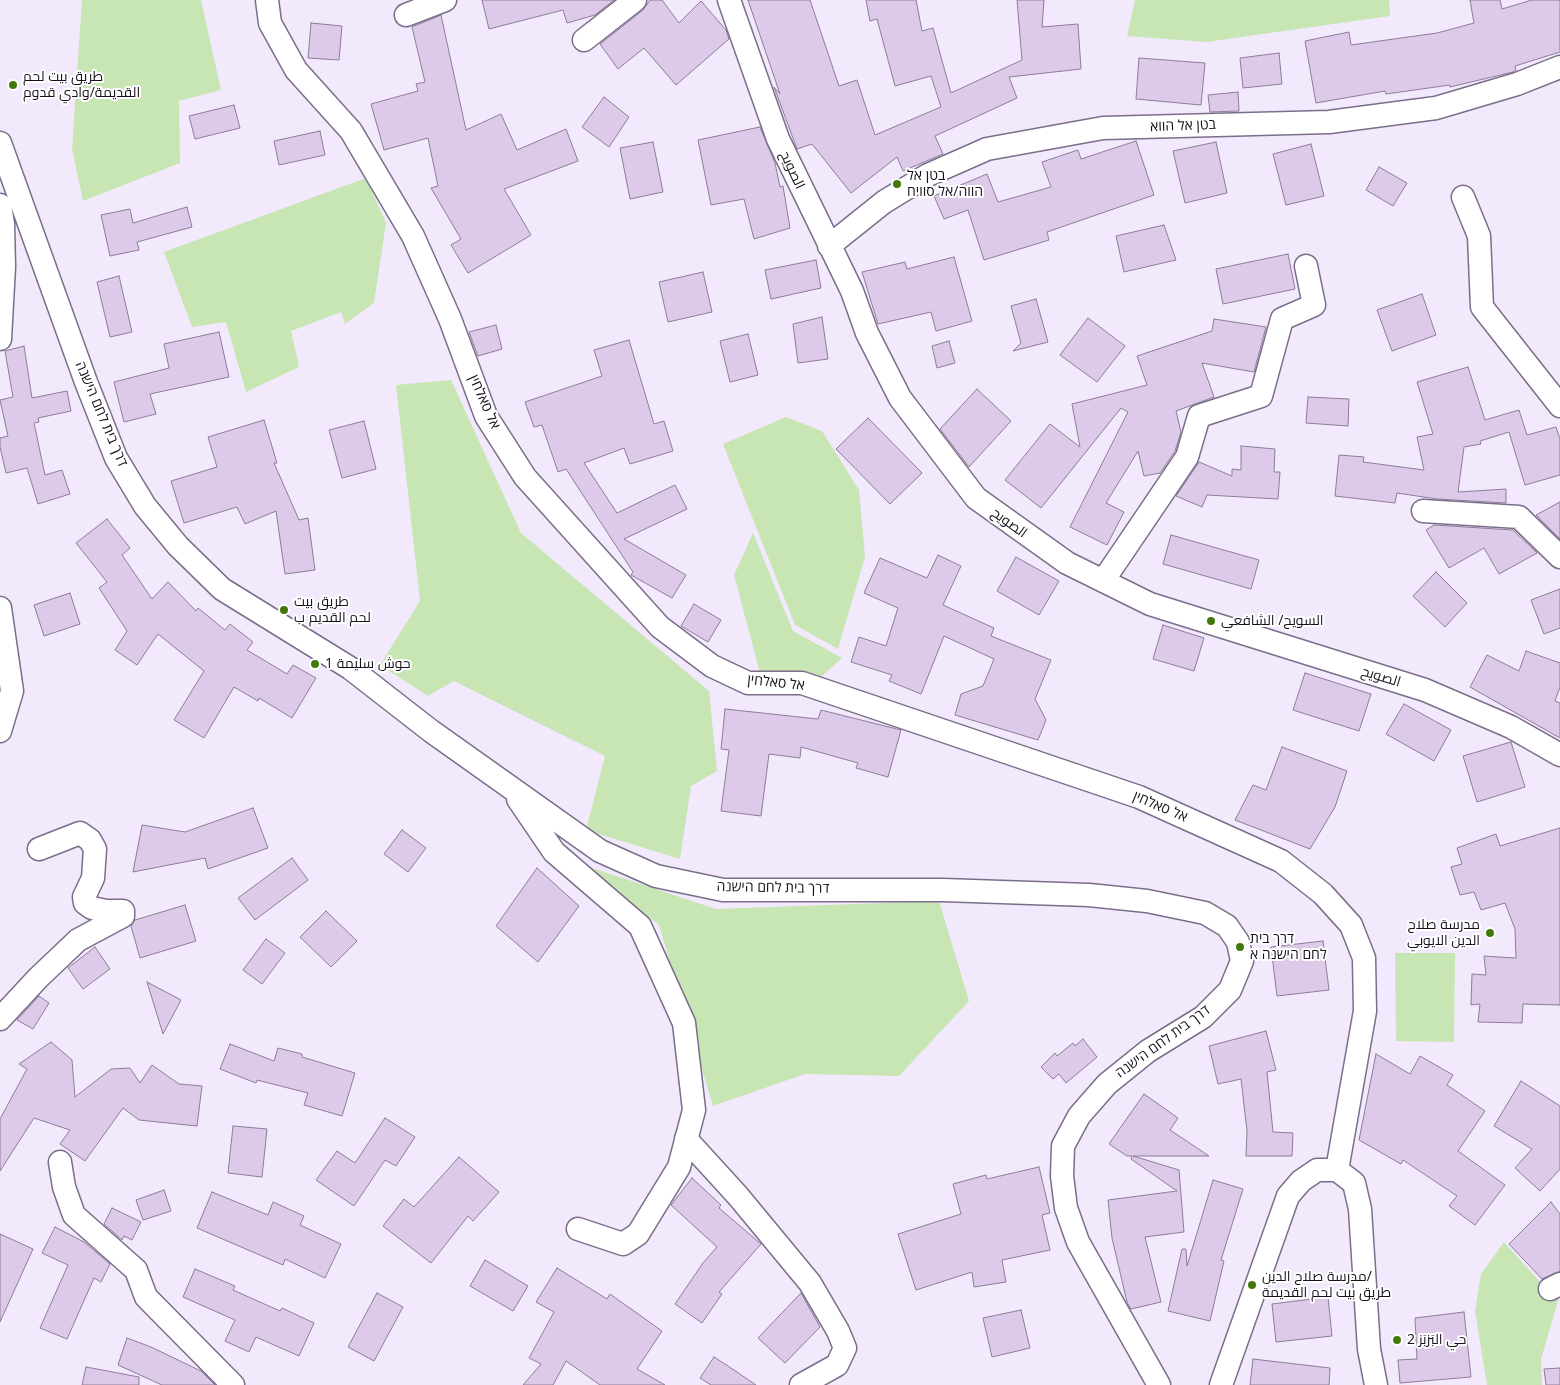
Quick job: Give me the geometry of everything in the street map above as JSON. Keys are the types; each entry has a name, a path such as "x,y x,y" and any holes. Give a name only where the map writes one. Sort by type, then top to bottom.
{"street":[{"name":"אל סאלחין","path":"267,0 270,23 296,70 352,131 413,236 450,319 486,416 520,470 578,538 660,628 712,666 748,683 802,683 1139,797 1281,862 1323,894 1350,925 1364,958 1365,1010 1337,1170"},
{"path":"406,15 445,0"},
{"path":"584,40 635,0"},
{"name":"الصويح","path":"729,0 778,139 852,291 867,333 900,398 976,498 1067,563 1150,604 1424,690 1511,727 1560,755"},
{"name":"בטן אל הווא","path":"829,246 884,202 928,175 987,149 1103,128 1329,122 1436,108 1517,84 1560,67"},
{"name":"דרך בית לחם הישנה","path":"0,143 4,172 116,458 145,506 178,546 222,589 350,668 431,731 600,851 656,876 723,890 943,890 1089,895 1147,901 1204,913 1227,926 1238,942 1242,961 1230,990 1203,1017 1148,1051 1107,1084 1079,1116 1063,1146 1062,1176 1066,1208 1078,1242 1159,1385"},
{"path":"1463,197 1479,236 1482,307 1560,406"},
{"path":"0,205 3,224 4,266 0,339"},
{"path":"1103,581 1187,457 1199,416 1261,396 1282,319 1314,305 1306,266"},
{"path":"1424,511 1519,517 1560,557"},
{"path":"0,608 12,691 0,731"},
{"path":"509,786 554,852 640,926 684,1023 694,1110 679,1167 638,1234 623,1244 578,1229"},
{"path":"0,1019 38,978 78,940 123,916 124,911 106,911 92,908 86,903 84,897 93,878 95,849 90,840 80,833 39,849"},
{"path":"686,1139 738,1196 810,1283 838,1331 845,1348 837,1365 801,1385"},
{"path":"60,1162 64,1187 74,1215 136,1270 146,1297 233,1385"},
{"path":"1221,1385 1288,1196 1300,1181 1317,1170 1337,1170 1354,1183 1360,1209 1370,1349 1376,1385"}],"green space":[{"path":"82,0 201,0 221,90 179,101 180,163 83,201 72,149"},
{"path":"1135,0 1389,0 1390,16 1206,42 1127,36"},
{"path":"366,178 386,223 374,303 345,324 341,312 291,331 299,367 246,392 226,322 192,327 164,252"},
{"path":"451,380 521,533 709,691 717,771 691,786 680,859 586,830 605,756 454,681 428,696 380,665 420,601 396,385"},
{"path":"786,417 822,431 859,490 865,557 838,649 795,625 723,444"},
{"path":"753,533 793,631 842,658 820,678 760,673 734,575"},
{"path":"580,864 716,909 939,901 969,1001 899,1076 805,1074 713,1106 659,925"},
{"path":"1395,953 1455,953 1454,1042 1396,1041"},
{"path":"1504,1242 1543,1285 1560,1294 1541,1359 1542,1385 1487,1385 1475,1311 1481,1274"}],"building":[{"path":"482,0 614,0 595,15 567,23 563,10 489,29"},
{"path":"650,0 662,0 679,23 701,1 726,30 729,39 676,85 644,48 618,69 600,44 643,10"},
{"path":"748,0 810,0 839,86 857,80 875,135 941,107 931,76 895,86 877,19 870,21 866,0 916,0 922,31 933,28 951,93 1022,60 1017,0 1044,0 1042,27 1078,24 1081,69 1009,77 1017,98 935,136 943,154 903,171 897,157 851,193 812,144 797,149 774,87 780,94"},
{"path":"1470,0 1500,0 1502,9 1532,0 1560,0 1560,52 1515,66 1516,70 1513,72 1450,87 1450,85 1386,94 1385,91 1316,103 1305,41 1349,32 1351,45 1437,33 1474,23"},
{"path":"441,15 466,130 501,114 517,150 566,129 578,161 504,189 531,235 468,273 451,245 461,239 431,188 438,186 428,138 384,150 371,104 418,91 416,84 425,82 412,27"},
{"path":"311,23 342,26 339,60 308,58"},
{"path":"1279,53 1282,84 1243,88 1240,58"},
{"path":"1139,58 1205,63 1201,105 1136,99"},
{"path":"1238,92 1239,111 1210,112 1208,95"},
{"path":"604,97 629,117 609,147 582,127"},
{"path":"234,105 240,128 195,139 189,116"},
{"path":"760,127 775,163 780,187 783,186 790,228 754,239 744,199 711,205 698,140"},
{"path":"320,131 325,155 279,165 274,141"},
{"path":"1136,141 1154,195 1047,232 1049,240 984,260 968,210 944,219 934,196 987,174 998,202 1051,187 1042,162 1078,150 1081,159"},
{"path":"653,142 663,192 630,199 620,148"},
{"path":"1216,142 1227,193 1185,203 1173,151"},
{"path":"1311,144 1324,196 1286,205 1273,154"},
{"path":"1379,167 1407,183 1393,206 1366,190"},
{"path":"187,207 192,227 137,242 139,250 110,256 101,215 130,209 133,223"},
{"path":"1164,225 1176,260 1124,272 1116,236"},
{"path":"1288,254 1295,289 1223,304 1216,269"},
{"path":"954,257 972,321 936,331 931,312 878,324 862,272 905,262 907,269"},
{"path":"816,260 821,288 771,299 765,270"},
{"path":"703,272 712,312 668,322 659,282"},
{"path":"119,276 132,332 110,337 97,282"},
{"path":"1422,294 1436,335 1392,351 1377,310"},
{"path":"1036,299 1048,342 1013,351 1021,343 1011,306"},
{"path":"822,317 828,359 798,363 793,324"},
{"path":"1088,318 1125,346 1097,382 1060,355"},
{"path":"1214,319 1266,327 1254,372 1202,363 1214,397 1176,411 1181,432 1175,451 1160,473 1144,476 1138,451 1106,503 1124,512 1107,545 1070,527 1128,412 1121,408 1041,508 1005,480 1050,424 1080,447 1072,404 1147,385 1137,356 1212,331"},
{"path":"496,325 502,349 478,356 469,332"},
{"path":"219,332 229,377 150,394 156,414 124,422 114,382 169,368 164,344"},
{"path":"748,334 758,375 730,382 720,341"},
{"path":"629,340 654,424 664,421 673,451 630,464 624,448 584,463 617,513 675,485 687,509 624,539 686,575 672,598 631,575 633,572 566,469 558,472 542,425 534,427 525,402 602,376 594,350"},
{"path":"949,341 955,363 937,368 932,346"},
{"path":"24,346 32,398 67,391 71,411 38,418 39,422 34,423 45,475 62,470 70,494 38,504 27,468 6,473 0,447 0,438 8,436 0,400 13,397 5,351"},
{"path":"1468,367 1485,420 1519,410 1527,435 1556,427 1560,439 1560,475 1525,485 1509,432 1480,441 1481,444 1464,447 1458,492 1506,489 1506,503 1437,499 1397,493 1395,503 1335,496 1339,455 1364,457 1363,462 1424,470 1417,437 1433,434 1417,382"},
{"path":"977,389 1011,421 969,467 940,429"},
{"path":"1308,397 1349,399 1348,426 1306,423"},
{"path":"868,418 922,473 890,504 836,449"},
{"path":"264,420 277,463 274,463 299,520 308,518 315,570 285,574 276,511 245,524 237,507 184,523 171,481 217,467 208,437"},
{"path":"364,421 376,469 342,478 329,430"},
{"path":"1241,446 1275,449 1274,472 1280,472 1278,499 1207,495 1202,507 1176,496 1199,462 1232,476 1232,469 1241,470"},
{"path":"1560,502 1560,539 1536,515"},
{"path":"107,519 130,548 122,555 152,599 168,582 196,611 198,608 225,630 230,624 253,642 247,650 287,674 293,665 316,678 292,718 259,698 258,701 234,687 204,738 174,720 204,671 158,634 137,665 115,650 127,631 99,588 107,582 76,543"},
{"path":"1434,525 1513,530 1537,553 1499,574 1484,548 1449,568 1426,530"},
{"path":"1171,535 1259,560 1251,589 1163,564"},
{"path":"938,555 961,566 943,605 994,628 991,636 1051,660 1035,699 1046,720 1038,740 955,715 961,694 983,686 994,659 944,636 921,694 889,681 892,675 851,662 859,637 886,646 898,608 864,593 880,558 927,578"},
{"path":"1016,557 1059,581 1039,615 997,591"},
{"path":"1436,572 1467,603 1445,627 1413,596"},
{"path":"1560,589 1560,628 1544,634 1531,600"},
{"path":"70,593 80,624 44,636 34,605"},
{"path":"694,604 721,620 708,642 681,626"},
{"path":"1163,625 1204,638 1194,671 1153,659"},
{"path":"1526,651 1560,663 1560,687 1555,701 1560,703 1560,738 1470,687 1487,655 1519,671"},
{"path":"1305,673 1371,694 1359,731 1293,710"},
{"path":"1404,704 1451,730 1434,761 1386,734"},
{"path":"725,709 818,719 821,710 901,730 888,777 856,768 858,763 801,747 800,758 769,754 761,816 721,811 729,750 721,749"},
{"path":"1511,742 1525,787 1477,802 1463,756"},
{"path":"1282,747 1347,771 1335,807 1310,849 1235,820 1253,785 1266,790"},
{"path":"253,808 268,848 208,869 205,858 133,872 142,825 185,832"},
{"path":"1560,828 1560,1005 1523,1004 1522,1023 1478,1022 1480,1004 1471,1005 1472,974 1486,975 1484,956 1516,958 1515,929 1505,903 1481,910 1474,892 1460,895 1451,867 1462,864 1457,848 1496,834 1500,846"},
{"path":"402,830 426,848 408,872 384,854"},
{"path":"292,858 308,880 255,920 238,898"},
{"path":"537,868 579,906 538,962 496,926"},
{"path":"185,905 196,941 140,958 131,926 135,920"},
{"path":"326,911 357,941 331,967 300,937"},
{"path":"266,939 285,953 262,984 243,970"},
{"path":"1323,941 1329,990 1277,996 1271,947"},
{"path":"95,947 110,969 83,989 68,968"},
{"path":"147,982 181,1000 163,1034"},
{"path":"39,996 49,1003 33,1029 17,1020"},
{"path":"1266,1031 1276,1070 1267,1072 1273,1132 1293,1133 1292,1156 1246,1156 1247,1131 1241,1079 1218,1084 1209,1046"},
{"path":"1083,1039 1097,1057 1066,1083 1059,1074 1053,1079 1041,1067 1055,1053 1057,1056 1073,1043 1075,1046"},
{"path":"51,1042 72,1060 75,1097 111,1069 130,1068 140,1083 152,1065 179,1084 202,1086 197,1126 139,1120 123,1108 85,1161 60,1144 70,1130 34,1118 0,1171 0,1119 27,1069 19,1064"},
{"path":"230,1044 274,1061 278,1048 302,1054 302,1057 355,1073 342,1116 304,1105 308,1093 257,1080 256,1083 220,1069"},
{"path":"1376,1054 1410,1074 1420,1056 1453,1075 1447,1085 1485,1111 1458,1151 1505,1185 1475,1225 1449,1206 1457,1196 1403,1160 1401,1164 1359,1140"},
{"path":"1521,1081 1560,1106 1560,1169 1540,1191 1515,1168 1532,1149 1494,1126"},
{"path":"1144,1094 1178,1118 1170,1130 1209,1156 1133,1156 1179,1170 1184,1232 1145,1237 1161,1302 1131,1309 1127,1302 1112,1238 1108,1200 1177,1191 1131,1159 1132,1156 1127,1156 1109,1144"},
{"path":"385,1118 415,1137 396,1166 385,1160 354,1206 316,1180 337,1151 355,1163"},
{"path":"233,1126 267,1129 262,1177 228,1173"},
{"path":"459,1157 499,1192 473,1221 468,1216 431,1263 383,1226 404,1199 414,1207"},
{"path":"1039,1167 1050,1213 1042,1215 1050,1250 1002,1260 1006,1282 974,1287 972,1272 916,1290 898,1234 961,1214 953,1184 986,1175 987,1179"},
{"path":"692,1178 721,1205 719,1208 761,1244 719,1292 722,1294 702,1323 675,1304 703,1263 717,1247 671,1205"},
{"path":"1213,1180 1243,1189 1221,1260 1224,1261 1210,1321 1168,1311 1182,1249 1186,1249 1187,1266"},
{"path":"164,1190 171,1211 143,1220 136,1200"},
{"path":"212,1192 268,1215 273,1202 304,1216 300,1225 341,1244 325,1278 285,1259 283,1265 197,1228"},
{"path":"1551,1202 1560,1214 1560,1271 1542,1279 1509,1244"},
{"path":"112,1208 141,1222 132,1240 124,1236 122,1240 104,1224"},
{"path":"55,1227 84,1242 110,1264 101,1282 94,1278 67,1339 40,1328 68,1265 42,1253"},
{"path":"0,1234 33,1249 0,1322"},
{"path":"485,1260 528,1286 513,1311 470,1286"},
{"path":"557,1268 607,1299 610,1294 662,1331 637,1369 665,1385 600,1385 566,1361 553,1385 523,1385 541,1364 529,1358 554,1312 536,1302"},
{"path":"195,1269 235,1286 233,1290 280,1311 282,1308 314,1323 299,1356 256,1337 249,1352 225,1341 235,1320 183,1297"},
{"path":"377,1293 403,1307 374,1361 348,1347"},
{"path":"801,1293 820,1327 785,1363 758,1338"},
{"path":"1328,1297 1332,1336 1276,1342 1272,1304"},
{"path":"1021,1310 1030,1348 992,1357 983,1318"},
{"path":"1464,1312 1471,1377 1400,1383 1398,1360 1417,1359 1415,1318"},
{"path":"127,1338 151,1347 201,1371 215,1385 162,1385 118,1365"},
{"path":"714,1357 756,1385 711,1385 700,1378"},
{"path":"1253,1359 1330,1368 1329,1385 1250,1385"},
{"path":"86,1367 139,1377 139,1385 82,1385"},
{"path":"1560,1368 1560,1385 1546,1385 1544,1369"}],"place":[{"name":"طريق بيت لحم القديمة/وادي قدوم","path":"13,85"},
{"name":"בטן אל הווה/אל סוויח","path":"897,184"},
{"name":"طريق بيت لحم القديم ب","path":"284,610"},
{"name":"السويح/ الشافعي","path":"1211,621"},
{"name":"حوش سليمة 1","path":"315,664"},
{"name":"مدرسة صلاح الدين الايوبي","path":"1490,933"},
{"name":"דרך בית לחם הישנה א","path":"1240,947"},
{"name":"مدرسة صلاح الدين/ طريق بيت لحم القديمة","path":"1252,1285"},
{"name":"حي البَزبَز 2","path":"1397,1340"}]}
